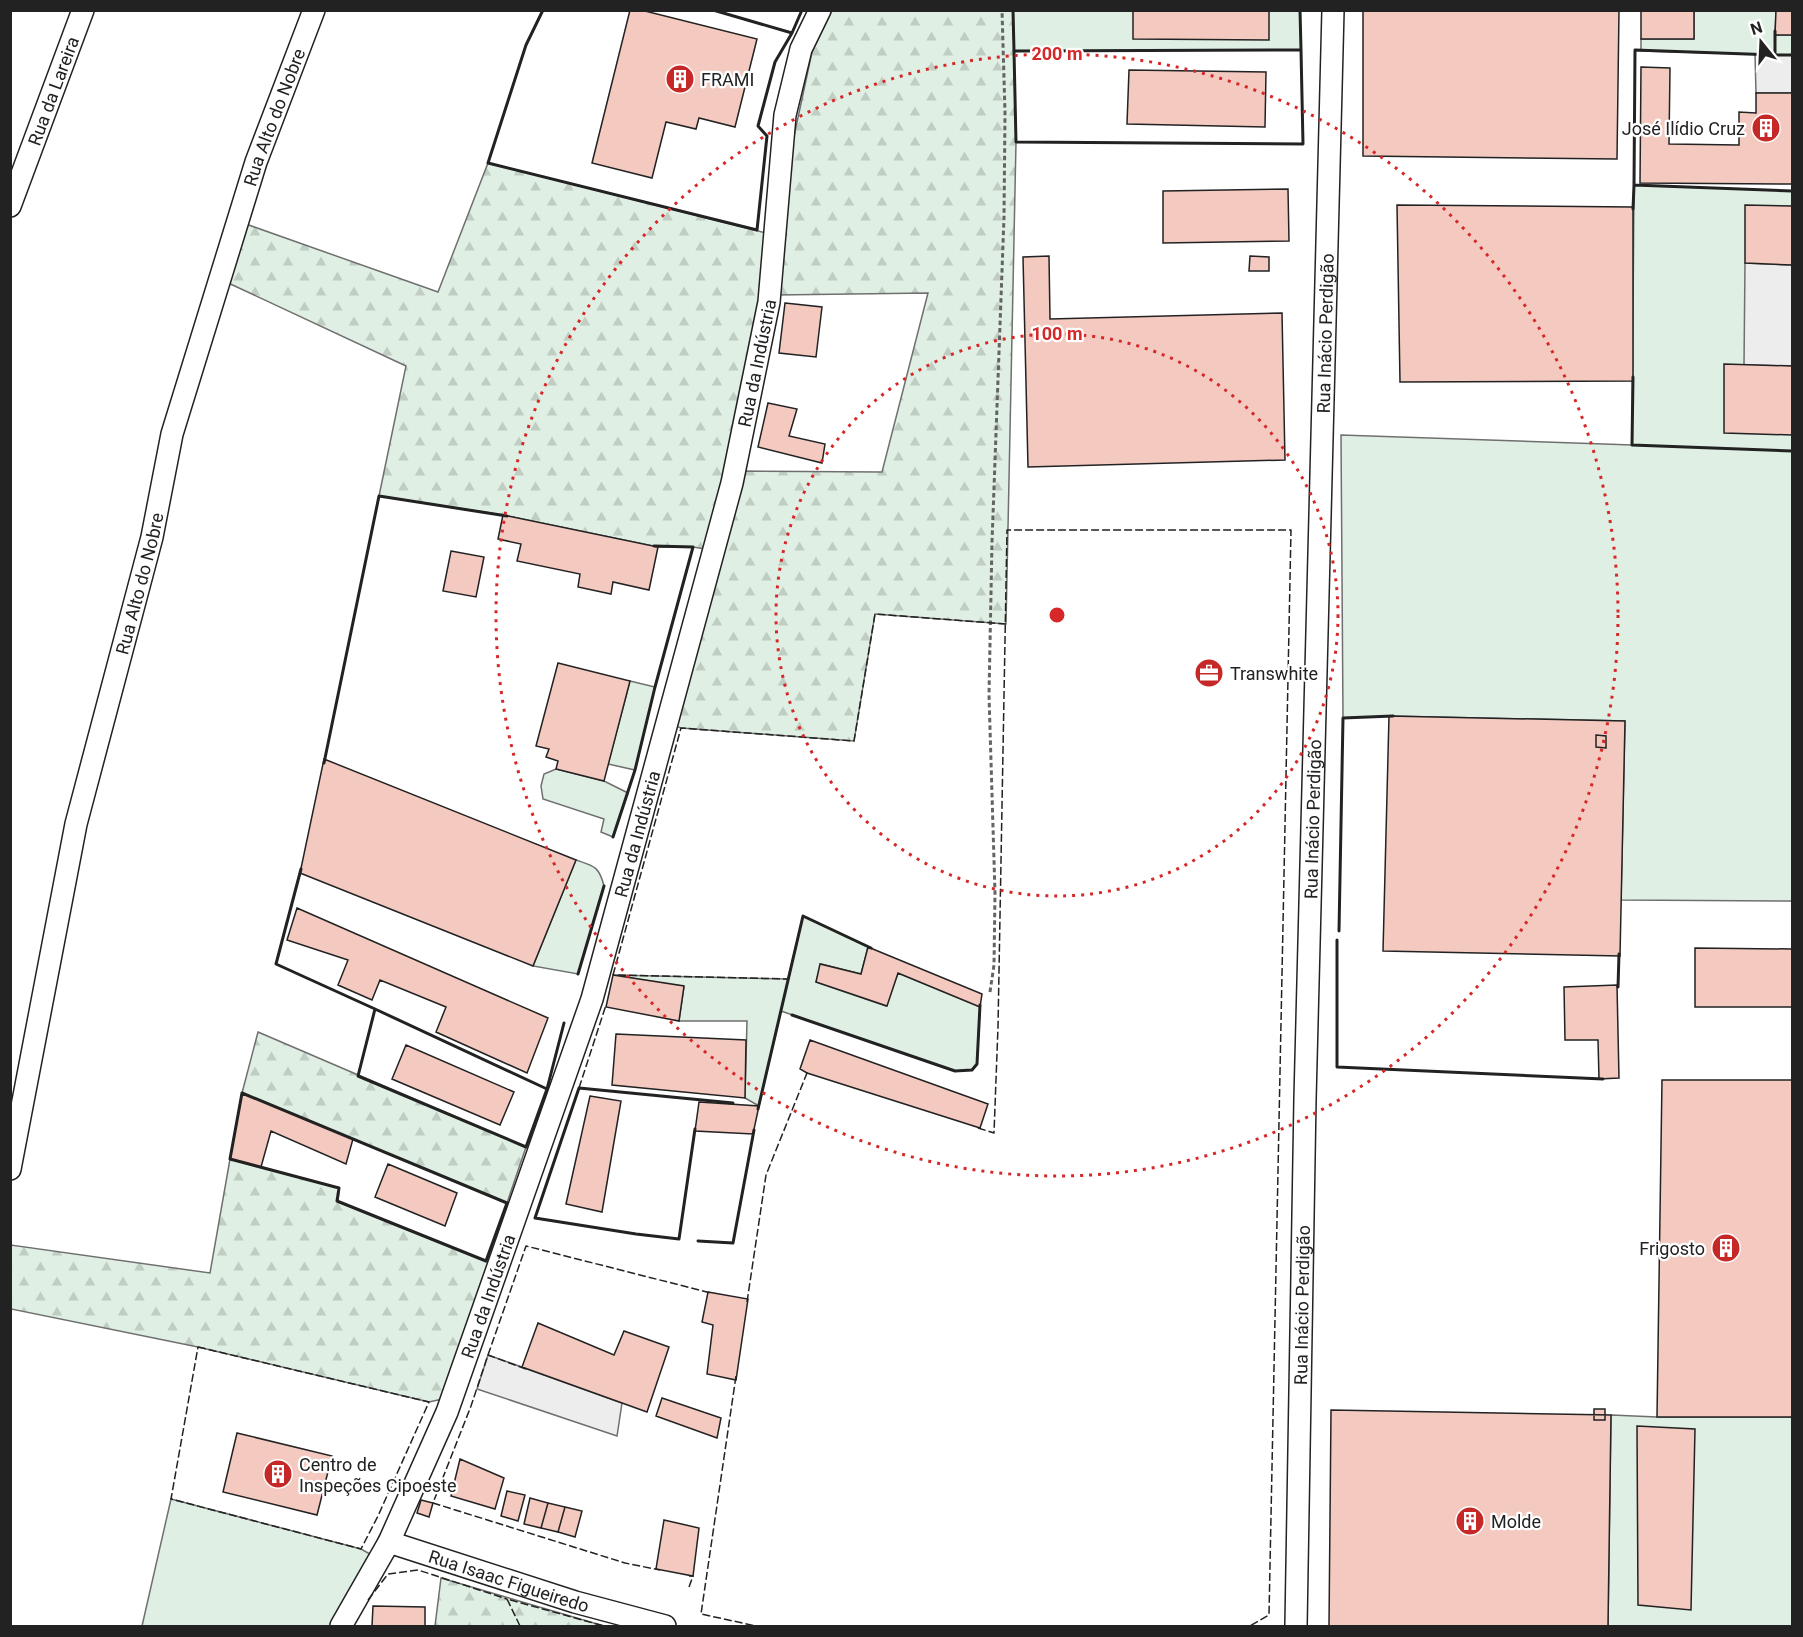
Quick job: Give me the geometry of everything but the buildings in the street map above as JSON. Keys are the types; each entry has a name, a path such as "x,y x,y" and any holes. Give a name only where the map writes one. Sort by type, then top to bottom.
{"street":[{"name":"Rua da Lareira","path":"10,206 83,10"},
{"name":"Rua Alto do Nobre","path":"10,1169 76,824 152,537 171,434 256,162 314,10"},
{"name":"Rua da Indústria","path":"341,1626 389,1542 447,1412 592,999 732,483 769,302 785,115 801,49 820,10"},
{"name":"Rua Inácio Perdigão","path":"1296,1626 1305,1111 1333,10"},
{"name":"Rua Isaac Figueiredo","path":"389,1542 575,1602 665,1626"}],"path":[{"path":"990,992 994,965 995,893 989,695 1004,216 1005,113 1002,10"}],"green space":[{"path":"832,10 1013,11 1016,142 1006,624 875,614 854,741 681,728 672,725 737,471 882,472 928,293 776,295 790,155 812,52"},
{"path":"1013,11 1300,11 1301,50 1014,51"},
{"path":"1694,11 1776,11 1775,35 1792,35 1792,55 1641,51 1641,39 1694,39"},
{"path":"488,163 774,235 711,550 693,547 658,547 503,515 379,496 406,366 224,281 243,223 438,292"},
{"path":"1634,185 1792,191 1792,901 1621,900 1625,721 1389,716 1343,718 1341,435 1632,445"},
{"path":"630,681 655,687 635,770 608,764"},
{"path":"556,769 604,781 628,793 613,837 601,832 604,819 543,799 541,786 544,774"},
{"path":"576,860 595,868 604,886 578,974 533,966"},
{"path":"803,916 868,947 861,974 821,964 816,982 886,1006 898,973 980,1007 977,1064 972,1070 955,1071 781,1011 759,1106 745,1098 747,1021 679,1021 684,987 613,975 788,979"},
{"path":"258,1032 526,1147 507,1203 242,1093"},
{"path":"230,1159 339,1188 338,1202 495,1265 447,1398 429,1402 198,1347 11,1309 11,1245 210,1273"},
{"path":"1611,1415 1792,1417 1792,1626 1608,1626"},
{"path":"171,1499 361,1549 377,1558 334,1626 142,1626"},
{"path":"441,1578 604,1626 435,1626"}],"shaded area":[{"path":"1755,54 1792,55 1792,93 1756,93"},
{"path":"1745,263 1792,265 1792,366 1744,365"},
{"path":"488,1355 622,1403 617,1436 477,1389"}],"fence":[{"path":"978,1128 994,1133 1007,530 1291,530 1269,1615 1250,1626"},
{"path":"613,975 681,728 854,741 875,614 1006,624"},
{"path":"618,975 788,979"},
{"path":"579,1088 606,1005"},
{"path":"747,1302 766,1175 807,1073 809,1074"},
{"path":"488,1355 526,1246 711,1293"},
{"path":"198,1347 429,1402 361,1549 171,1499 198,1347"},
{"path":"526,1369 488,1355 471,1406 433,1503 625,1563 660,1570"},
{"path":"736,1376 701,1614 756,1626"},
{"path":"368,1600 388,1574 418,1570 507,1599"},
{"path":"689,1576 693,1576 689,1587"},
{"path":"520,1626 507,1599 604,1626"}],"wall":[{"path":"543,10 526,45 488,163 757,230 767,136 758,126 775,62 792,33 713,10"},
{"path":"792,33 802,10"},
{"path":"1013,10 1014,51 1301,50 1300,10"},
{"path":"1775,31 1775,55 1792,55"},
{"path":"1014,51 1016,142 1303,144 1301,50"},
{"path":"1775,55 1635,50 1634,185 1792,191"},
{"path":"1633,209 1634,185"},
{"path":"1633,377 1632,445 1792,451"},
{"path":"324,763 379,496 507,516"},
{"path":"613,837 635,770 693,547 654,546"},
{"path":"1339,931 1343,718 1393,716"},
{"path":"301,869 276,964 375,1009"},
{"path":"578,974 604,886"},
{"path":"758,1109 803,916 871,948"},
{"path":"1337,940 1337,1067 1603,1079"},
{"path":"1618,987 1619,954"},
{"path":"792,1015 955,1071 972,1070 977,1064 980,1005"},
{"path":"375,1009 547,1089 526,1147 358,1076 375,1009"},
{"path":"547,1089 564,1023"},
{"path":"695,1129 679,1239 535,1218 579,1088 733,1103"},
{"path":"242,1093 507,1203 486,1261 337,1201 339,1188 230,1159 242,1093"},
{"path":"698,1241 733,1243 754,1130"}],"place":[{"name":"FRAMI","path":"680,79"},
{"name":"José Ilídio Cruz","path":"1766,128"},
{"name":"Transwhite","path":"1209,673"},
{"name":"Frigosto","path":"1726,1248"},
{"name":"Centro de Inspeções Cipoeste","path":"278,1474"},
{"name":"Molde","path":"1470,1521"}]}
